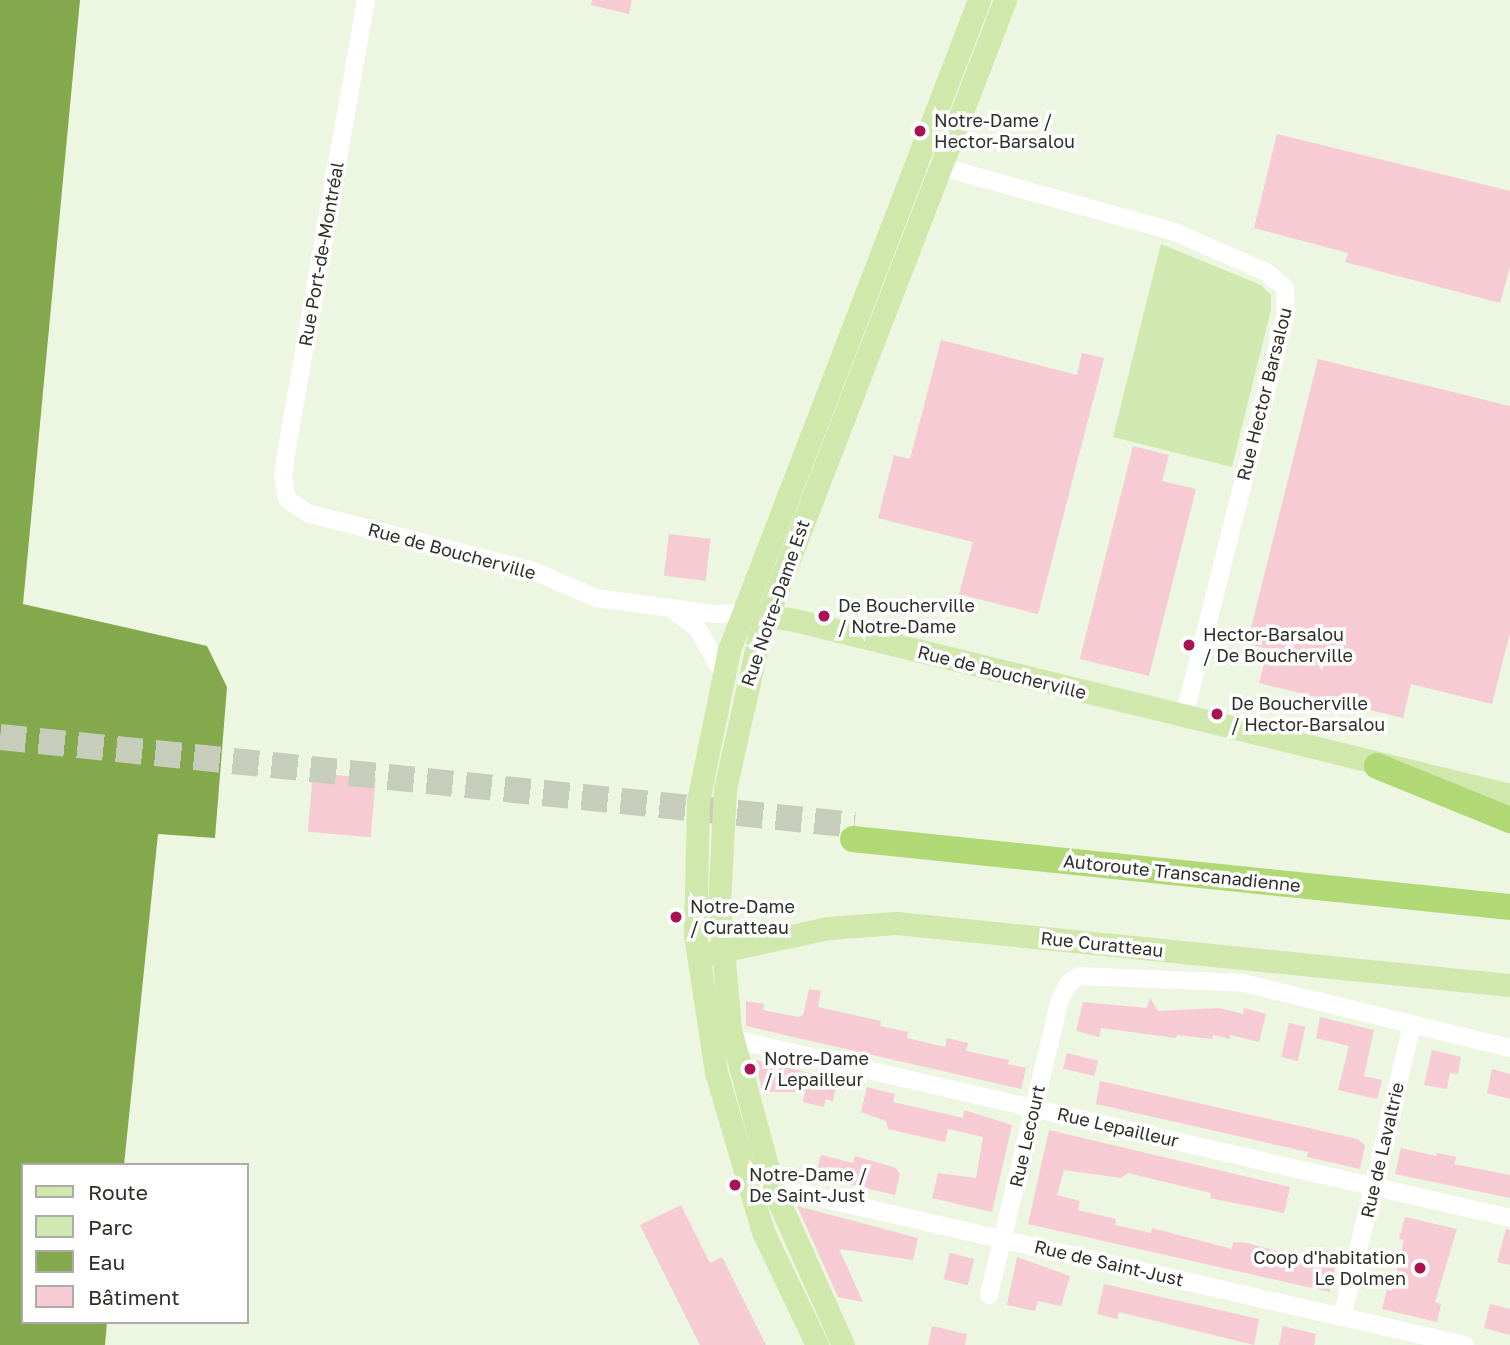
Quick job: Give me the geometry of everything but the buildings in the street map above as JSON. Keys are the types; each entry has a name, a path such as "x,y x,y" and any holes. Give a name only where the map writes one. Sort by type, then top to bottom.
{"highway":[{"path":"1377,765 1510,820"},
{"name":"Autoroute Transcanadienne","path":"1510,891 854,832 1510,907"}],"main road":[{"name":"Rue Notre-Dame Est","path":"817,1345 775,1261 751,1195 716,1072 697,956 694,880 698,801 723,673 743,613 979,0"},
{"name":"Rue Notre-Dame Est","path":"843,1345 774,1191 730,1030 720,950 719,856 725,789 744,689 767,616 1005,0"},
{"name":"Rue de Boucherville","path":"743,613 767,616 1377,765 1412,769 1510,795"},
{"name":"Rue Curatteau","path":"697,956 828,928 896,923 1510,985"}],"street":[{"name":"Rue Port-de-Montréal","path":"293,507 283,477 286,453 366,0"},
{"name":"Rue Hector Barsalou","path":"918,160 1175,232 1266,272 1285,288 1286,313 1184,717"},
{"name":"Rue de Boucherville","path":"293,507 536,572 596,598 743,613"},
{"path":"667,606 697,628 723,673"},
{"name":"Rue Curatteau","path":"1073,979 1099,974 1243,983 1510,1048"},
{"name":"Rue Lecourt","path":"989,1296 1060,1000 1073,979"},
{"name":"Rue de Lavaltrie","path":"1342,1317 1412,1025"},
{"name":"Rue Lepailleur","path":"730,1030 737,1039 755,1044 1510,1218"},
{"name":"Rue de Saint-Just","path":"751,1195 774,1191 1002,1238 1465,1345"}],"green space":[{"path":"1161,244 1261,285 1271,295 1271,310 1232,467 1113,437"}],"water":[{"path":"0,0 80,0 23,604 207,646 227,687 215,838 158,834 124,1163 21,1163 21,1324 107,1324 105,1345 0,1345"}],"tunnel":[{"path":"0,737 854,825"}],"place":[{"name":"Notre-Dame / Hector-Barsalou","path":"920,131"},
{"name":"De Boucherville / Notre-Dame","path":"824,616"},
{"name":"Hector-Barsalou / De Boucherville","path":"1189,645"},
{"name":"De Boucherville / Hector-Barsalou","path":"1217,714"},
{"name":"Notre-Dame / Curatteau","path":"676,917"},
{"name":"Notre-Dame / Lepailleur","path":"750,1069"},
{"name":"Notre-Dame / De Saint-Just","path":"735,1185"},
{"name":"Coop d'habitation Le Dolmen","path":"1420,1268"}]}
